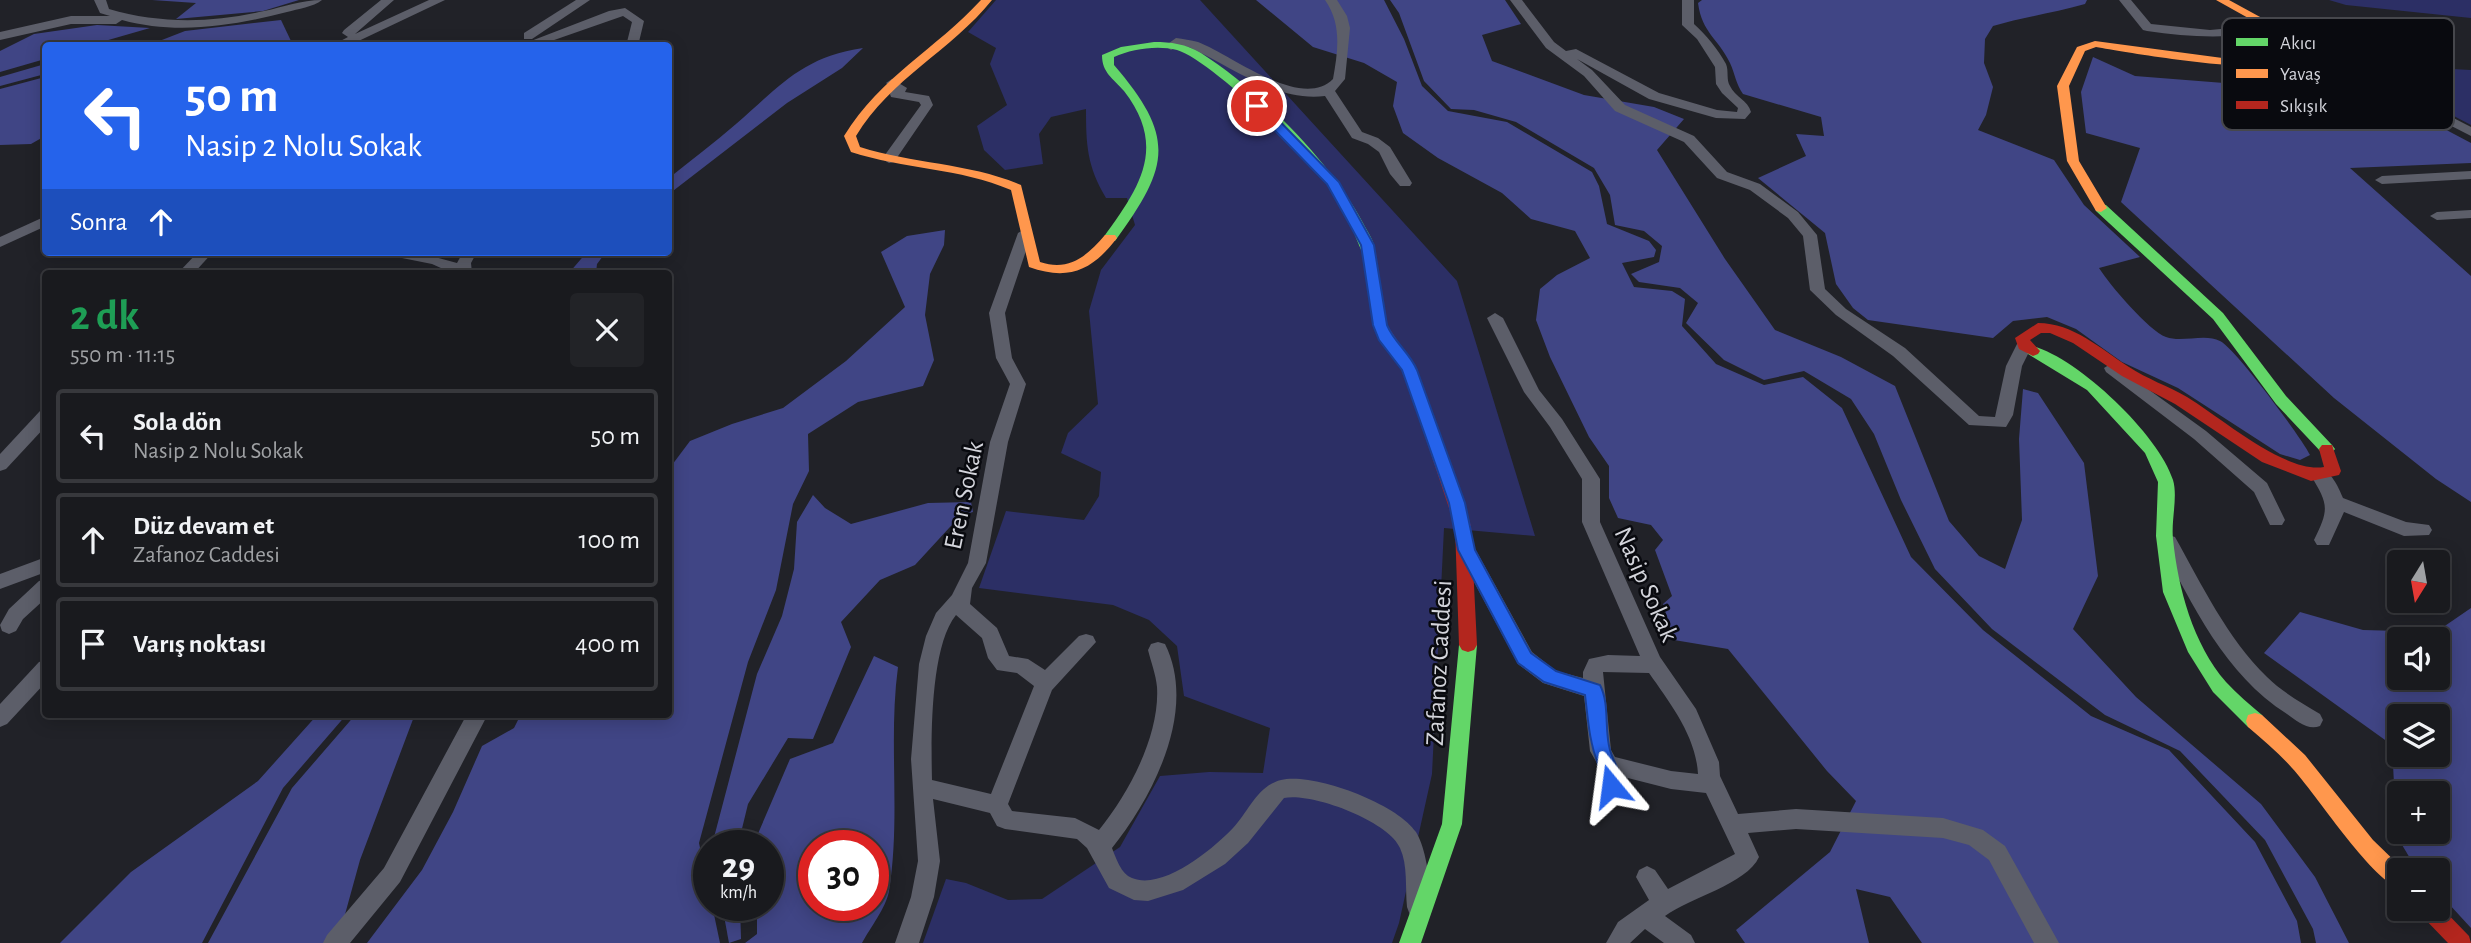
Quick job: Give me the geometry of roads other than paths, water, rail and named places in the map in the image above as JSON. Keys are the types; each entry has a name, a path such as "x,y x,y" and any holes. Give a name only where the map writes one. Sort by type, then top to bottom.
{"street":[{"path":"100,0 104,11 127,20"},
{"path":"0,36 71,20 127,20 163,24 229,21 274,14 316,0"},
{"path":"340,42 388,0"},
{"path":"344,42 439,0"},
{"path":"521,42 584,0"},
{"name":"Zafanoz Caddesi","path":"987,0 970,21 892,83 863,111 850,136 855,149 889,159 990,176 1011,184 1017,188 1034,264 1051,272 1064,271 1085,264 1120,226 1149,179 1154,139 1138,98 1108,66 1108,55 1121,49 1171,46 1184,48 1203,59 1276,121 1333,182 1368,245 1380,325 1384,336 1410,370 1457,503 1466,550 1468,649 1452,824 1410,943"},
{"path":"1171,46 1183,42 1203,48 1292,92 1308,94 1327,90 1339,79 1346,30 1341,12 1331,0"},
{"path":"1516,0 1548,41 1588,74 1620,108 1689,139 1722,175 1755,187 1793,215 1810,236 1818,290 1841,312 1899,352 1975,421 2000,423 2005,415 2014,366 2024,346 2022,338 2038,328 2052,328 2127,373 2180,400 2268,458 2311,475 2333,471 2329,452 2281,400 2218,316 2101,208 2073,161 2063,86 2081,49 2095,44 2222,64"},
{"path":"1548,41 1610,69 1654,96 1716,114 1740,116 1745,112 1744,107 1722,85 1721,67 1701,37 1688,25 1688,0"},
{"path":"2125,0 2147,27 2222,34"},
{"path":"2221,0 2255,18"},
{"path":"535,42 613,13 625,12 638,21 631,42"},
{"path":"889,159 927,105 924,99 896,94 901,88 892,83"},
{"path":"1327,90 1337,100 1357,135 1373,141 1385,150 1397,174 1405,183"},
{"path":"2454,123 2471,132"},
{"path":"2382,180 2471,175"},
{"path":"2438,216 2471,214"},
{"path":"0,243 42,222"},
{"name":"Eren Sokak","path":"907,943 926,883 928,860 922,787 927,673 939,626 951,604 959,600 977,563 999,442 1018,384 1004,358 997,313 1025,233"},
{"path":"188,270 202,256"},
{"path":"422,256 447,262 459,270"},
{"name":"Nasip Sokak","path":"1495,317 1532,392 1556,423 1591,479 1591,522 1655,665 1686,709 1708,762 1709,776 1748,857 1734,868 1655,909"},
{"path":"2024,346 2092,386 2151,450 2166,482 2164,536 2172,592 2197,652 2219,687 2298,761 2366,846 2387,867"},
{"path":"2094,351 2123,378 2200,435 2261,488 2276,520"},
{"path":"0,465 42,419"},
{"path":"2319,474 2333,490 2336,502 2334,518 2323,540"},
{"path":"2336,502 2404,529 2423,530"},
{"path":"2164,536 2224,640 2259,682 2284,703 2313,720"},
{"path":"1466,550 1525,658 1550,677 1594,690"},
{"path":"0,582 42,566"},
{"path":"9,626 16,614 42,590"},
{"path":"959,600 960,607 990,634 998,658 1004,664 1021,666 1038,676 1044,685"},
{"path":"997,805 1044,685 1086,642"},
{"path":"1098,848 1123,817 1143,785 1155,748 1167,706 1167,684 1158,650"},
{"path":"1611,786 1608,764 1601,751 1593,672 1596,665 1608,663 1655,665"},
{"path":"0,718 42,672"},
{"path":"335,943 393,875 476,718"},
{"path":"1608,764 1671,780 1704,784 1709,776"},
{"path":"922,787 997,805 1005,819 1016,823 1077,827 1092,837 1119,883 1134,891 1153,890 1202,867 1235,843 1273,793 1283,787 1297,787 1353,802 1407,836 1413,853 1419,920"},
{"path":"1732,824 1796,819 1943,828 1975,837 1997,853 2047,943"},
{"path":"1647,877 1655,909 1683,943"},
{"path":"1618,943 1631,924 1655,909"},
{"path":"2441,921 2462,943"}]}
